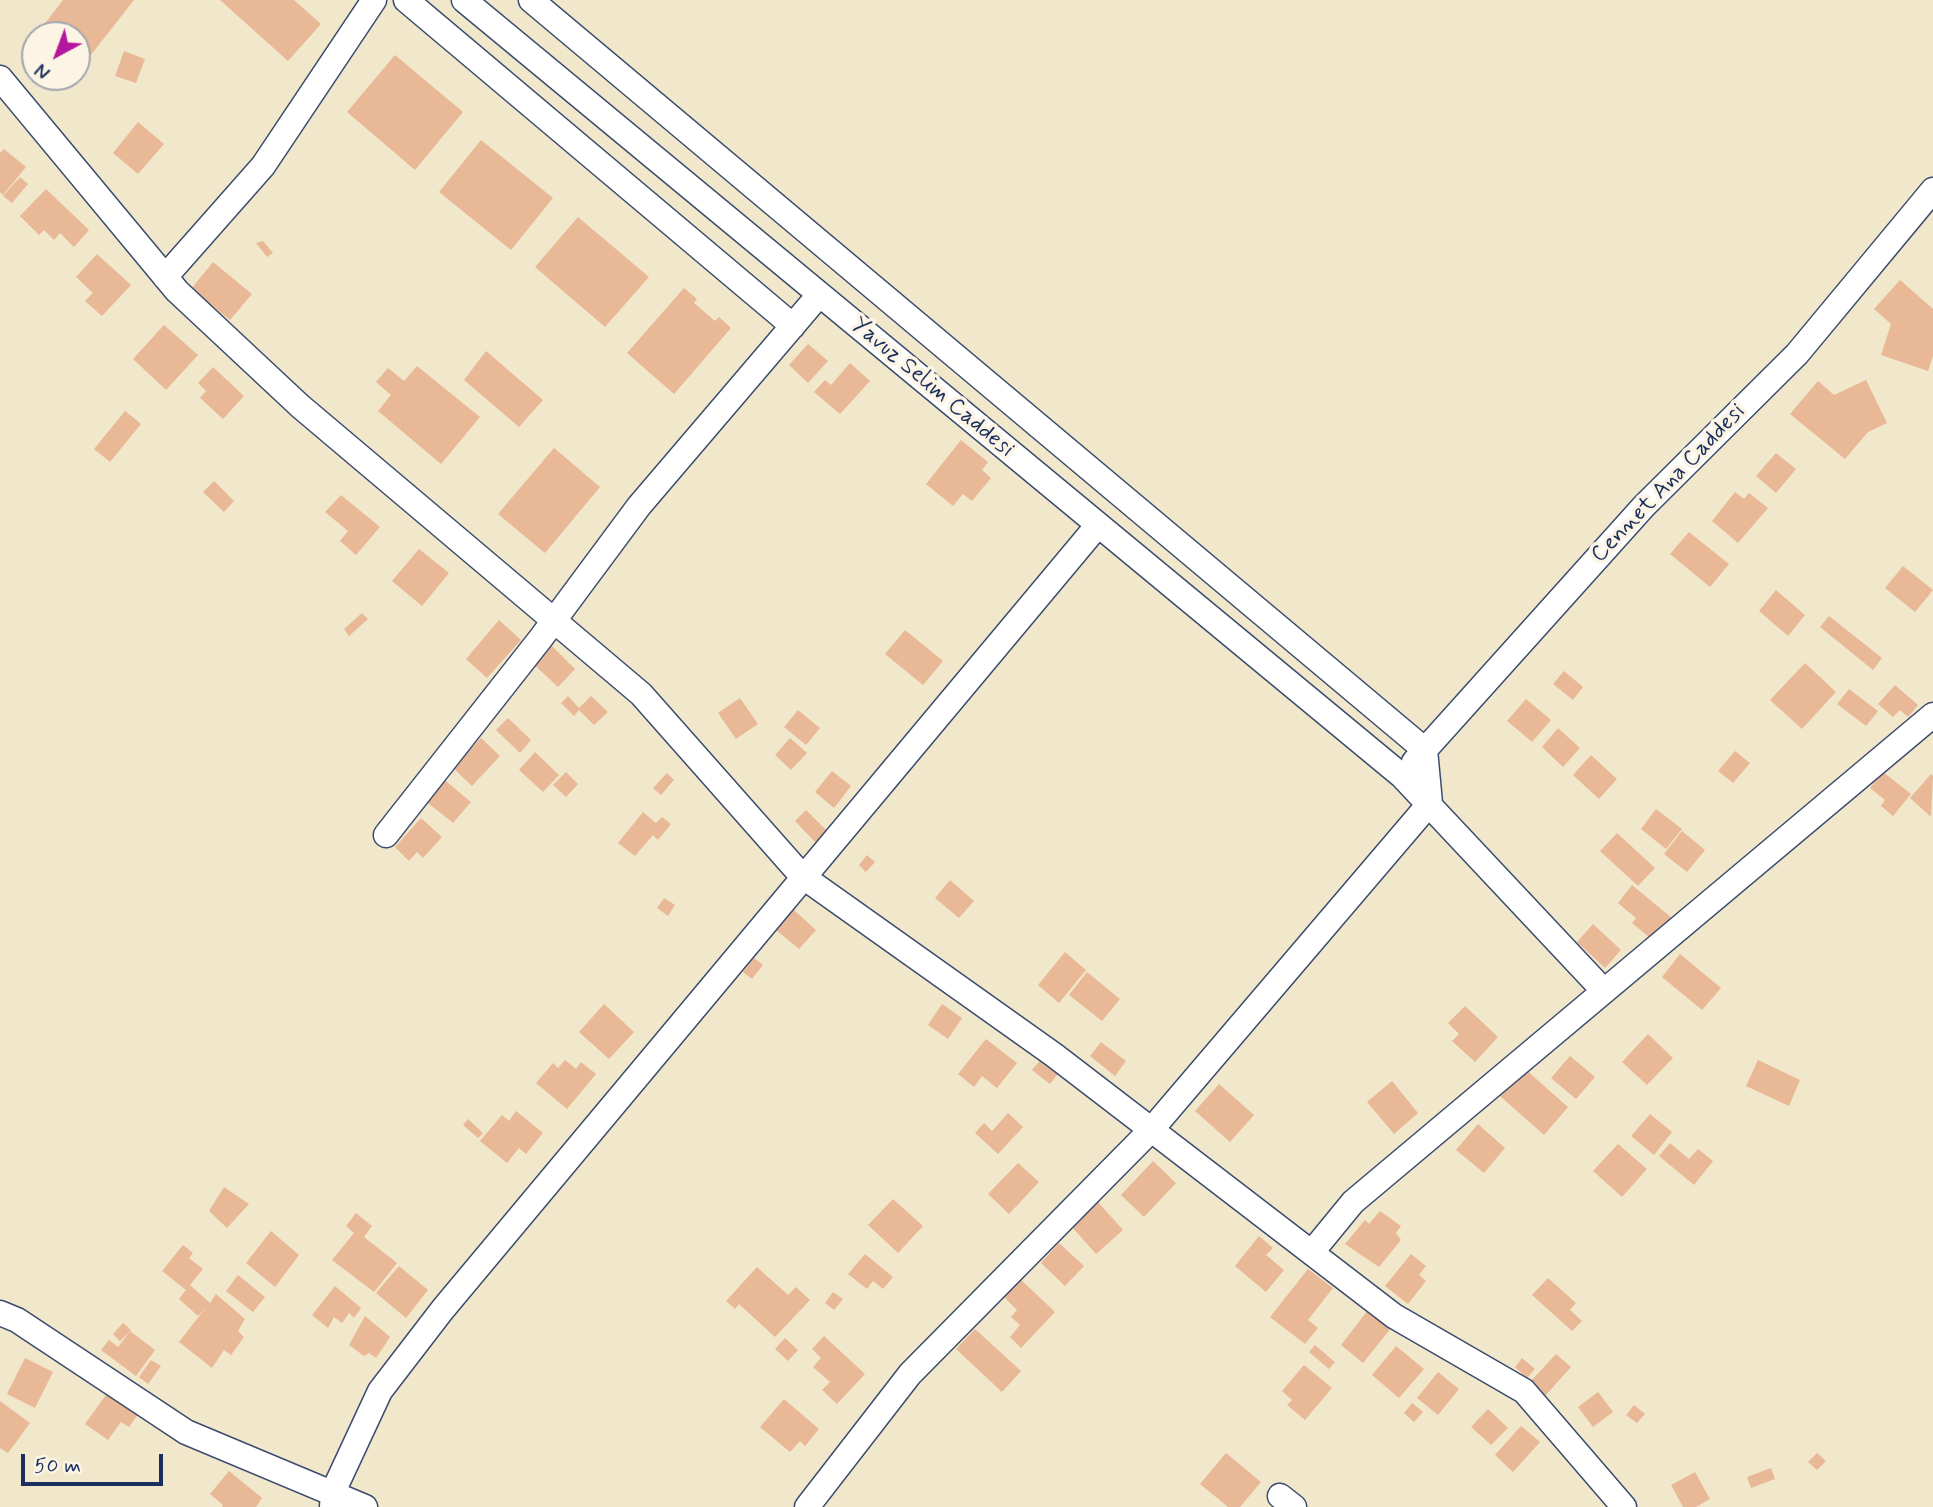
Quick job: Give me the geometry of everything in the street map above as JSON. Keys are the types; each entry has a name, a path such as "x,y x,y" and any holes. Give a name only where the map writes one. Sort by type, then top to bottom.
{"street":[{"path":"165,276 263,166 374,0"},
{"path":"406,0 793,326"},
{"name":"Yavuz Selim Caddesi","path":"464,0 1402,776 1603,990"},
{"name":"Yavuz Selim Caddesi","path":"531,0 1425,750"},
{"path":"0,78 165,276 300,406 641,694 802,876 1152,1129 1394,1316 1524,1391 1618,1504"},
{"name":"Cennet Ana Caddesi","path":"1402,776 1644,506 1797,354 1933,190"},
{"path":"386,835 639,506 819,295"},
{"path":"332,1499 380,1391 443,1309 802,876 1098,525"},
{"path":"1312,1252 1353,1202 1933,715"},
{"path":"807,1507 910,1374 1152,1129 1430,803 1425,750"},
{"path":"0,1313 17,1320 186,1432 332,1499 365,1507"}],"building":[{"path":"63,0 134,0 91,55 91,21 47,21"},
{"path":"220,0 294,0 321,24 288,61"},
{"path":"124,51 145,59 136,83 115,76"},
{"path":"395,55 463,112 415,170 347,112"},
{"path":"138,122 164,144 138,174 113,153"},
{"path":"481,140 553,198 511,250 439,192"},
{"path":"4,149 26,167 3,195 0,192 0,153"},
{"path":"20,177 28,184 12,203 3,196"},
{"path":"46,189 89,230 74,247 60,233 54,240 44,230 39,235 20,216"},
{"path":"578,217 649,277 605,327 535,267"},
{"path":"263,241 273,253 267,257 256,243"},
{"path":"97,254 131,285 102,316 85,301 93,293 76,277"},
{"path":"213,262 252,294 230,320 191,289"},
{"path":"1900,280 1933,309 1933,356 1928,371 1881,355 1891,324 1874,309"},
{"path":"684,288 697,299 694,303 715,321 719,317 731,328 674,394 627,353"},
{"path":"164,325 198,355 166,390 133,359"},
{"path":"808,344 828,361 808,383 789,365"},
{"path":"486,351 543,400 519,427 464,380"},
{"path":"850,363 870,381 840,414 814,392 825,380 831,385"},
{"path":"417,366 480,417 441,464 378,411 391,395 376,382 388,368 404,381"},
{"path":"213,367 244,396 223,419 200,398 206,391 198,383"},
{"path":"1866,380 1887,423 1868,432 1845,459 1790,414 1818,381 1834,395"},
{"path":"125,411 141,424 110,462 94,449"},
{"path":"961,440 988,462 982,470 991,478 972,501 963,494 953,506 926,484"},
{"path":"554,448 600,487 545,553 498,514"},
{"path":"1776,453 1796,469 1776,493 1756,476"},
{"path":"214,481 234,501 224,512 203,492"},
{"path":"1735,492 1744,499 1749,493 1768,508 1738,543 1712,521"},
{"path":"341,495 380,527 356,555 340,541 348,531 325,512"},
{"path":"1689,532 1729,564 1710,587 1670,554"},
{"path":"419,549 449,573 422,606 392,581"},
{"path":"1903,566 1933,590 1915,612 1885,588"},
{"path":"1776,590 1805,615 1788,636 1759,611"},
{"path":"362,613 368,619 349,636 344,629"},
{"path":"1829,616 1882,658 1873,670 1820,627"},
{"path":"499,620 521,640 487,678 466,659"},
{"path":"905,630 943,661 923,685 885,654"},
{"path":"546,640 575,669 558,687 528,659"},
{"path":"1805,663 1836,692 1802,729 1770,700"},
{"path":"1564,671 1583,687 1573,700 1553,684"},
{"path":"1895,685 1918,705 1908,717 1900,710 1893,717 1878,704"},
{"path":"1849,689 1878,711 1866,726 1837,704"},
{"path":"568,696 579,708 591,696 608,712 594,725 579,710 574,716 561,703"},
{"path":"740,698 758,724 736,739 718,713"},
{"path":"1526,699 1551,720 1532,742 1507,721"},
{"path":"798,710 820,728 806,745 784,727"},
{"path":"508,718 531,740 520,753 496,730"},
{"path":"1558,728 1580,748 1563,767 1542,747"},
{"path":"481,738 500,756 472,786 453,768"},
{"path":"790,738 807,753 791,770 775,755"},
{"path":"1735,751 1750,763 1733,783 1718,771"},
{"path":"535,752 559,775 543,792 519,770"},
{"path":"1591,755 1617,779 1599,799 1573,775"},
{"path":"832,771 851,786 834,808 815,792"},
{"path":"566,772 578,784 566,797 553,785"},
{"path":"1883,772 1911,794 1893,816 1881,806 1885,800 1870,788"},
{"path":"667,773 674,780 661,795 653,788"},
{"path":"1931,774 1933,776 1931,817 1910,798"},
{"path":"441,777 471,802 453,823 423,799"},
{"path":"1656,809 1682,829 1666,849 1641,829"},
{"path":"806,810 828,832 816,843 795,821"},
{"path":"643,812 656,823 662,817 671,824 658,840 653,835 635,856 618,843"},
{"path":"421,818 442,837 423,858 417,852 409,861 395,847"},
{"path":"1682,831 1705,850 1687,872 1664,854"},
{"path":"1617,833 1655,868 1638,886 1600,851"},
{"path":"867,855 875,862 866,872 859,865"},
{"path":"950,880 974,901 959,918 935,898"},
{"path":"1632,885 1673,919 1654,941 1632,923 1636,918 1618,903"},
{"path":"664,898 675,905 668,916 657,908"},
{"path":"794,910 816,930 799,949 776,930"},
{"path":"1593,924 1621,950 1605,968 1577,942"},
{"path":"1065,952 1086,970 1059,1003 1038,985"},
{"path":"1680,954 1721,988 1702,1010 1662,977"},
{"path":"754,958 763,965 752,979 743,972"},
{"path":"1087,972 1120,999 1102,1021 1069,995"},
{"path":"604,1004 634,1032 609,1059 579,1032"},
{"path":"942,1004 962,1018 948,1039 928,1025"},
{"path":"1465,1006 1498,1037 1475,1062 1452,1041 1459,1034 1448,1023"},
{"path":"1648,1034 1673,1058 1647,1085 1622,1062"},
{"path":"986,1039 1017,1063 997,1088 982,1076 974,1087 958,1074"},
{"path":"1101,1042 1126,1061 1115,1076 1090,1056"},
{"path":"1570,1056 1595,1077 1576,1099 1551,1078"},
{"path":"1043,1057 1060,1071 1050,1084 1032,1070"},
{"path":"565,1060 576,1069 581,1062 596,1074 567,1109 536,1083 553,1063 558,1068"},
{"path":"1758,1060 1800,1080 1789,1106 1746,1086"},
{"path":"1525,1069 1568,1107 1544,1135 1500,1096"},
{"path":"1392,1081 1418,1113 1394,1134 1367,1102"},
{"path":"1219,1084 1254,1115 1230,1142 1195,1111"},
{"path":"516,1111 543,1133 526,1154 519,1148 507,1163 480,1141 502,1115 509,1121"},
{"path":"1008,1113 1023,1127 998,1154 975,1133 984,1123 992,1131"},
{"path":"1650,1114 1672,1132 1654,1155 1631,1136"},
{"path":"468,1119 483,1133 478,1138 463,1125"},
{"path":"1478,1124 1505,1148 1484,1173 1456,1150"},
{"path":"1670,1143 1689,1159 1698,1149 1713,1161 1694,1185 1659,1156"},
{"path":"1618,1144 1647,1169 1622,1197 1593,1171"},
{"path":"1153,1161 1176,1183 1144,1217 1121,1195"},
{"path":"1018,1163 1039,1182 1009,1214 988,1194"},
{"path":"224,1187 249,1204 227,1228 209,1211"},
{"path":"893,1199 923,1226 898,1253 868,1225"},
{"path":"1098,1202 1123,1230 1096,1254 1071,1226"},
{"path":"1380,1211 1401,1226 1396,1233 1401,1240 1379,1267 1345,1244 1365,1220 1369,1224"},
{"path":"356,1213 372,1226 364,1237 397,1263 374,1292 332,1260 354,1233 346,1226"},
{"path":"271,1231 299,1255 275,1287 246,1263"},
{"path":"1259,1236 1273,1248 1266,1255 1284,1270 1266,1292 1235,1266"},
{"path":"1059,1243 1084,1266 1065,1286 1041,1263"},
{"path":"183,1245 193,1253 189,1258 203,1269 190,1285 210,1303 216,1294 245,1319 238,1331 244,1337 231,1355 224,1350 212,1368 179,1342 207,1306 198,1316 179,1299 186,1290 162,1271"},
{"path":"865,1254 893,1277 883,1289 873,1281 867,1289 848,1274"},
{"path":"1411,1254 1426,1266 1419,1275 1426,1281 1408,1304 1385,1286"},
{"path":"399,1266 428,1290 406,1318 376,1293"},
{"path":"757,1267 788,1295 796,1287 810,1300 775,1337 739,1304 735,1309 726,1301"},
{"path":"1308,1269 1333,1288 1308,1320 1318,1328 1305,1344 1270,1317"},
{"path":"238,1275 265,1297 253,1312 226,1291"},
{"path":"1017,1276 1055,1312 1021,1348 1010,1337 1020,1325 1011,1317 1017,1310 1000,1293"},
{"path":"1548,1278 1576,1303 1570,1310 1582,1321 1572,1331 1532,1295"},
{"path":"335,1286 361,1308 354,1318 349,1313 342,1323 334,1317 328,1328 312,1315"},
{"path":"833,1292 843,1299 834,1310 825,1303"},
{"path":"1368,1310 1391,1328 1363,1363 1341,1345"},
{"path":"365,1316 390,1337 376,1358 369,1353 364,1356 349,1345"},
{"path":"123,1323 131,1330 120,1341 113,1334"},
{"path":"975,1329 1021,1371 1002,1392 956,1349"},
{"path":"130,1331 155,1350 136,1376 101,1350 109,1340 118,1347"},
{"path":"824,1336 865,1374 837,1404 822,1390 830,1382 813,1367 821,1358 812,1349"},
{"path":"785,1338 798,1350 788,1361 775,1349"},
{"path":"1315,1345 1335,1362 1329,1369 1309,1352"},
{"path":"1396,1346 1424,1369 1399,1398 1372,1375"},
{"path":"1556,1354 1571,1367 1545,1396 1530,1382"},
{"path":"25,1358 53,1372 35,1408 7,1394"},
{"path":"1522,1358 1535,1369 1527,1378 1515,1367"},
{"path":"151,1360 161,1366 148,1384 139,1377"},
{"path":"1304,1365 1332,1388 1305,1420 1287,1405 1292,1400 1282,1391"},
{"path":"1438,1372 1459,1389 1438,1415 1417,1398"},
{"path":"111,1388 141,1410 129,1427 121,1422 108,1440 85,1424"},
{"path":"1598,1392 1613,1412 1593,1427 1578,1407"},
{"path":"784,1399 819,1429 805,1446 800,1441 790,1452 760,1427"},
{"path":"0,1401 30,1423 8,1453 0,1448"},
{"path":"1412,1403 1423,1412 1414,1422 1404,1413"},
{"path":"1634,1405 1645,1414 1637,1423 1626,1415"},
{"path":"1488,1409 1508,1428 1491,1445 1471,1427"},
{"path":"1521,1426 1540,1442 1513,1472 1495,1455"},
{"path":"1226,1453 1261,1482 1240,1507 1228,1507 1200,1484"},
{"path":"1817,1453 1826,1461 1817,1470 1808,1462"},
{"path":"1771,1468 1775,1479 1751,1488 1747,1477"},
{"path":"229,1471 262,1498 256,1507 222,1507 210,1494"},
{"path":"1695,1472 1710,1499 1696,1507 1683,1507 1671,1485"}]}
